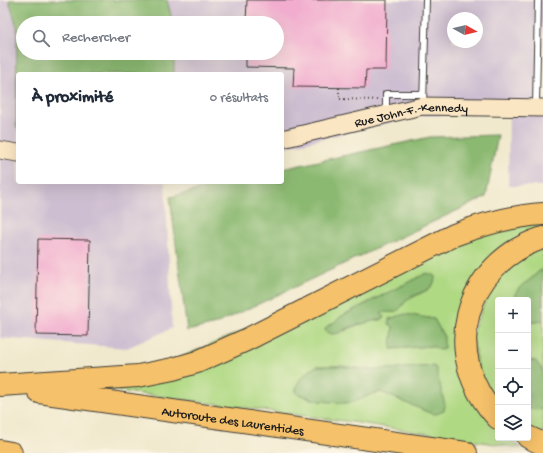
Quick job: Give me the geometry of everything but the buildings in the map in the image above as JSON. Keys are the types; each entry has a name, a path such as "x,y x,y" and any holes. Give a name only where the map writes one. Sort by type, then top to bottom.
{"highway":[{"path":"0,386 113,379 173,370 207,358 246,340 454,235 479,226 510,218 543,214"},
{"path":"495,414 479,394 468,366 465,336 468,314 475,294 494,267 511,253 543,238"},
{"name":"Autoroute des Laurentides","path":"0,386 466,453"},
{"path":"531,438 543,444"},
{"path":"0,452 11,453"}],"street":[{"name":"Rue John-F.-Kennedy","path":"284,139 386,115 423,100 539,108"},
{"path":"0,150 16,152"}],"lane":[{"path":"423,100 426,0"},
{"path":"538,0 539,108"}],"path":[{"path":"339,88 339,99 376,100"}],"shaded area":[{"path":"0,0 543,0 543,186 508,186 509,113 418,116 284,148 284,72 16,72 16,184 165,184 172,328 127,348 0,338"}],"green space":[{"path":"9,0 167,0 171,16 16,16 16,24"},
{"path":"17,60 174,60 174,72 17,72"},
{"path":"498,135 486,197 216,324 187,331 170,197 221,184 284,184 284,169 430,137"},
{"path":"543,221 543,230 463,300 490,423 495,427 495,441 512,441 521,448 359,423 82,386 112,386 455,241","holes":["419,277 434,284 429,289 406,301 394,312 380,312 382,320 362,324 345,331 327,326 337,322 345,314","427,318 434,319 444,337 440,350 432,346 392,349 393,326","317,366 340,366 373,370 433,366 430,413 381,392 372,394 354,402 343,403 311,399 296,393 297,385 300,381 306,374"]},
{"path":"543,245 543,271 539,271 515,294 514,297 495,297 495,401 481,382 472,333 495,277"},
{"path":"539,271 543,271 543,321 531,323 531,297 514,297 518,289"},
{"path":"427,273 435,276 433,285 408,299 396,311 381,312 384,318 350,327 339,333 332,334 326,332 325,329 337,321 340,317"},
{"path":"405,314 434,319 444,337 444,349 440,350 432,346 391,349 393,326 389,324 389,319"},
{"path":"543,321 543,371 531,362 531,323"},
{"path":"531,360 536,361 543,371 543,408 531,408"},
{"path":"317,366 340,366 373,370 433,366 436,368 445,405 444,411 436,414 430,413 381,392 372,394 354,402 343,403 319,401 296,393 297,384 302,377"},
{"path":"543,408 543,436 531,431 531,409 535,410"}]}
